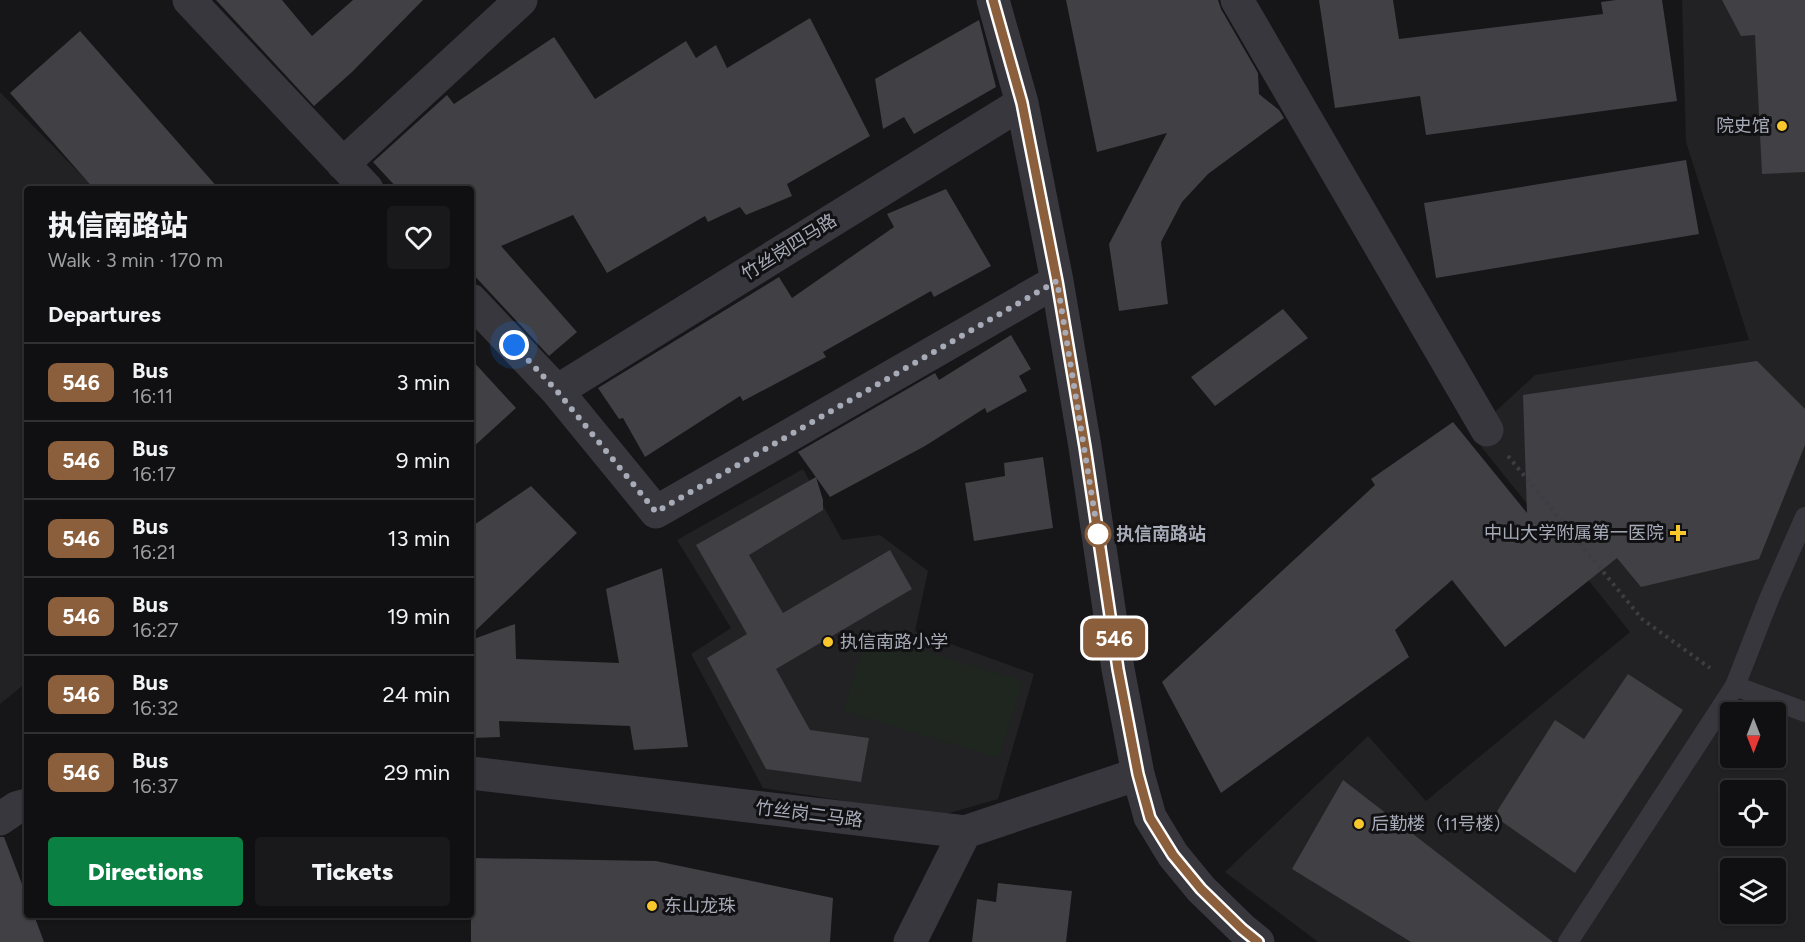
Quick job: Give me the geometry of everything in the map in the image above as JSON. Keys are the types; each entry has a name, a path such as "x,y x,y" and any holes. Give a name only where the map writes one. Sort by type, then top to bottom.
{"street":[{"path":"189,0 364,186"},
{"path":"343,164 521,0"},
{"path":"993,0 1022,103 1057,281 1118,669 1138,774 1150,818 1173,855 1201,889 1258,942"},
{"path":"1237,0 1487,430"},
{"name":"竹丝岗四马路","path":"557,391 1022,103"},
{"path":"474,303 557,391 656,512 1057,281"},
{"name":"竹丝岗二马路","path":"474,773 965,832 1138,774"},
{"path":"0,819 16,808 24,807"},
{"path":"910,942 965,832"}],"lane":[{"path":"1568,942 1735,686 1769,599 1805,517"},
{"path":"1735,686 1805,712"}],"path":[{"path":"1487,430 1642,619 1735,686"}],"shaded area":[{"name":"中山大学附属第一医院","path":"1682,0 1805,0 1805,942 1318,942 1225,872 1368,736 1426,801 1630,632 1471,434 1535,375 1749,340 1686,142"},
{"path":"0,92 92,186 24,186 24,684 0,704"},
{"name":"执信南路小学","path":"803,469 842,540 880,535 928,571 915,631 1034,674 998,799 939,816 763,788 691,654 731,628 677,540"},
{"path":"867,634 1023,681 999,758 843,711"}],"building":[{"path":"216,0 282,0 312,36 353,0 423,0 352,72 314,106"},
{"path":"1066,0 1218,0 1258,73 1259,94 1279,110 1284,118 1208,174 1182,202 1161,242 1168,304 1119,311 1109,244 1167,133 1097,152"},
{"path":"1319,0 1393,0 1399,39 1603,14 1601,2 1662,0 1677,101 1426,135 1420,96 1335,108"},
{"path":"1722,0 1805,0 1805,172 1762,174 1755,35 1741,36"},
{"path":"810,18 870,136 787,184 792,196 746,215 740,207 708,222 705,216 607,273 573,215 501,246 577,332 549,356 474,275 474,186 395,186 373,162 447,95 454,104 554,37 595,99 686,41 696,58 716,45 727,68"},
{"path":"979,20 996,87 914,134 904,117 883,129 875,79"},
{"path":"80,31 216,186 91,186 10,93"},
{"path":"1686,160 1699,234 1436,278 1424,203"},
{"path":"946,189 991,266 934,297 931,291 823,352 826,357 743,401 740,396 645,457 623,418 619,419 598,388 779,277 792,298 894,227 887,214"},
{"path":"1283,309 1308,338 1215,406 1191,377"},
{"path":"1011,335 1031,369 1019,376 1027,391 987,413 985,408 925,446 830,497 798,452 935,373 939,380"},
{"path":"1757,361 1805,409 1805,445 1759,559 1641,587 1617,558 1505,647 1452,580 1395,630 1409,657 1221,793 1162,682 1375,485 1371,479 1453,422 1527,513 1523,395"},
{"path":"474,362 516,408 474,446"},
{"path":"1043,457 1053,528 974,541 965,483 1005,476 1004,463"},
{"path":"816,477 823,500 823,510 749,555 783,613 890,550 912,589 776,669 810,730 869,738 861,782 766,769 707,658 747,634 696,545"},
{"path":"531,486 577,533 474,632 474,525"},
{"path":"662,568 688,747 634,750 630,726 499,721 500,737 474,738 474,639 515,624 516,659 619,663 606,589"},
{"path":"1628,674 1683,710 1575,873 1494,816 1555,720 1584,739"},
{"name":"后勤楼（11号楼）","path":"1343,780 1553,942 1411,942 1292,869"},
{"path":"0,837 4,837 24,889 24,918 35,918 44,942 0,942"},
{"name":"东山龙珠","path":"474,858 656,861 833,898 830,942 471,942 471,918 474,918"},
{"path":"998,883 1072,891 1066,942 972,942 977,899 996,902"}],"bus line":[{"name":"546","path":"993,0 1022,103 1057,281 1085,447 1118,669 1138,774 1150,818 1173,855 1201,889 1258,942"}],"place":[{"name":"院史馆","path":"1782,126"},
{"name":"中山大学附属第一医院","path":"1678,533"},
{"name":"执信南路站","path":"1098,534"},
{"name":"执信南路小学","path":"828,642"},
{"name":"后勤楼（11号楼）","path":"1359,824"},
{"name":"东山龙珠","path":"652,906"}],"route":[{"path":"514,345 557,391 656,512 1057,281 1099,540 1098,534"}]}
